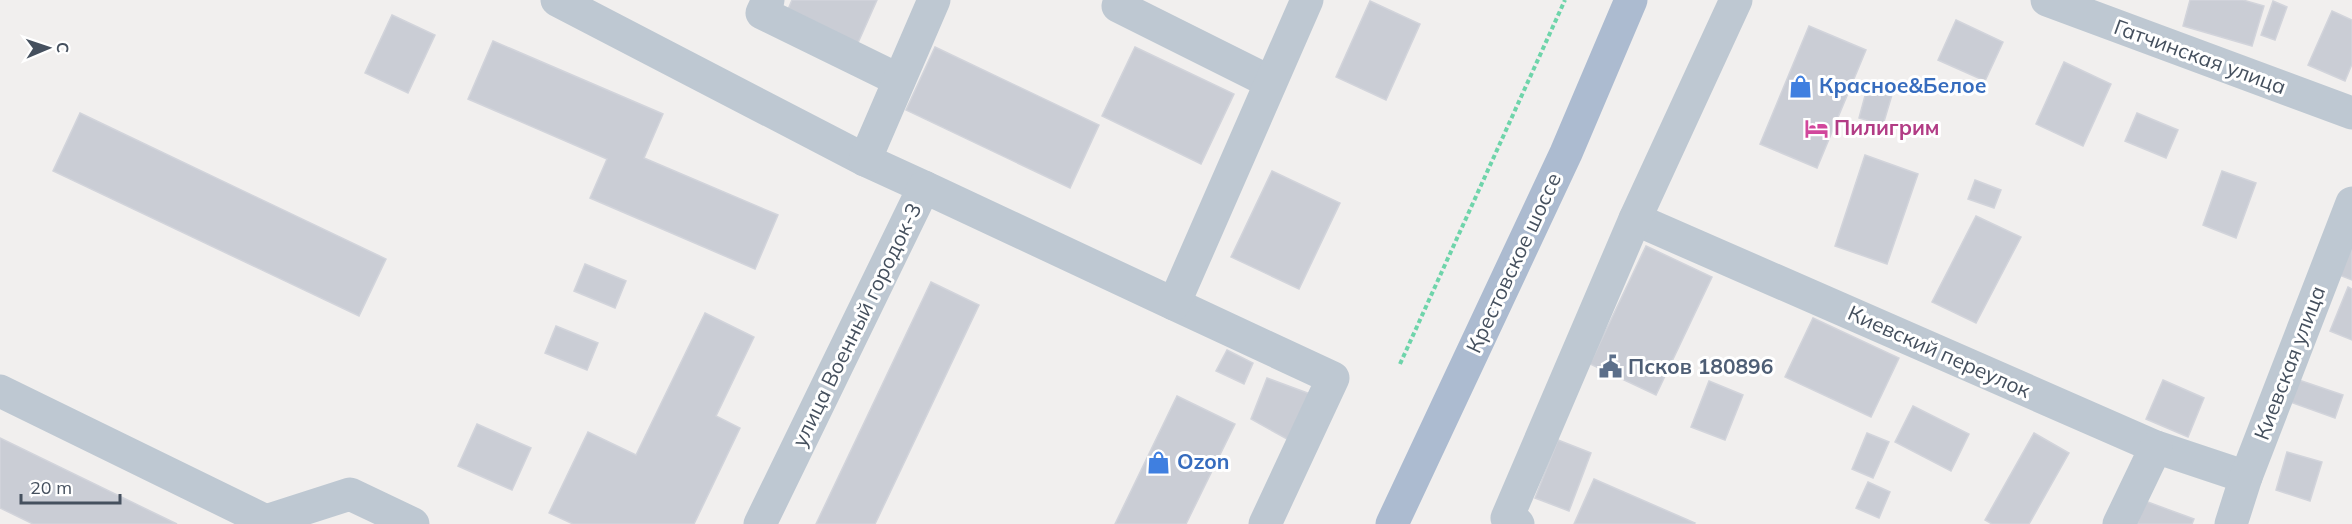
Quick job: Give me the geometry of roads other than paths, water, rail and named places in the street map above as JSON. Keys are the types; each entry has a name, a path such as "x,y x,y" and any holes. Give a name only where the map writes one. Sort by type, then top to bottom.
{"main road":[{"name":"Крестовское шоссе","path":"1392,524 1566,153 1631,0"}],"street":[{"path":"557,0 865,160 924,187"},
{"path":"768,0 762,13 899,80"},
{"path":"865,160 934,0"},
{"path":"1121,0 1118,6 1270,82"},
{"path":"1174,304 1306,0"},
{"path":"1512,521 1635,219 1736,0"},
{"name":"Гатчинская улица","path":"2047,0 2352,113"},
{"name":"улица Военный городок-3","path":"760,524 924,187 1333,378 1265,524"},
{"name":"Киевская улица","path":"2231,524 2246,477 2352,203"},
{"name":"Киевский переулок","path":"1635,219 2156,447 2246,477"},
{"path":"0,391 266,521 350,494 413,524"},
{"path":"2119,524 2156,447"}],"place":[{"name":"Красное&Белое","path":"1801,86"},
{"name":"Пилигрим","path":"1816,128"},
{"name":"Псков 180896","path":"1610,367"},
{"name":"Ozon","path":"1159,462"}]}
